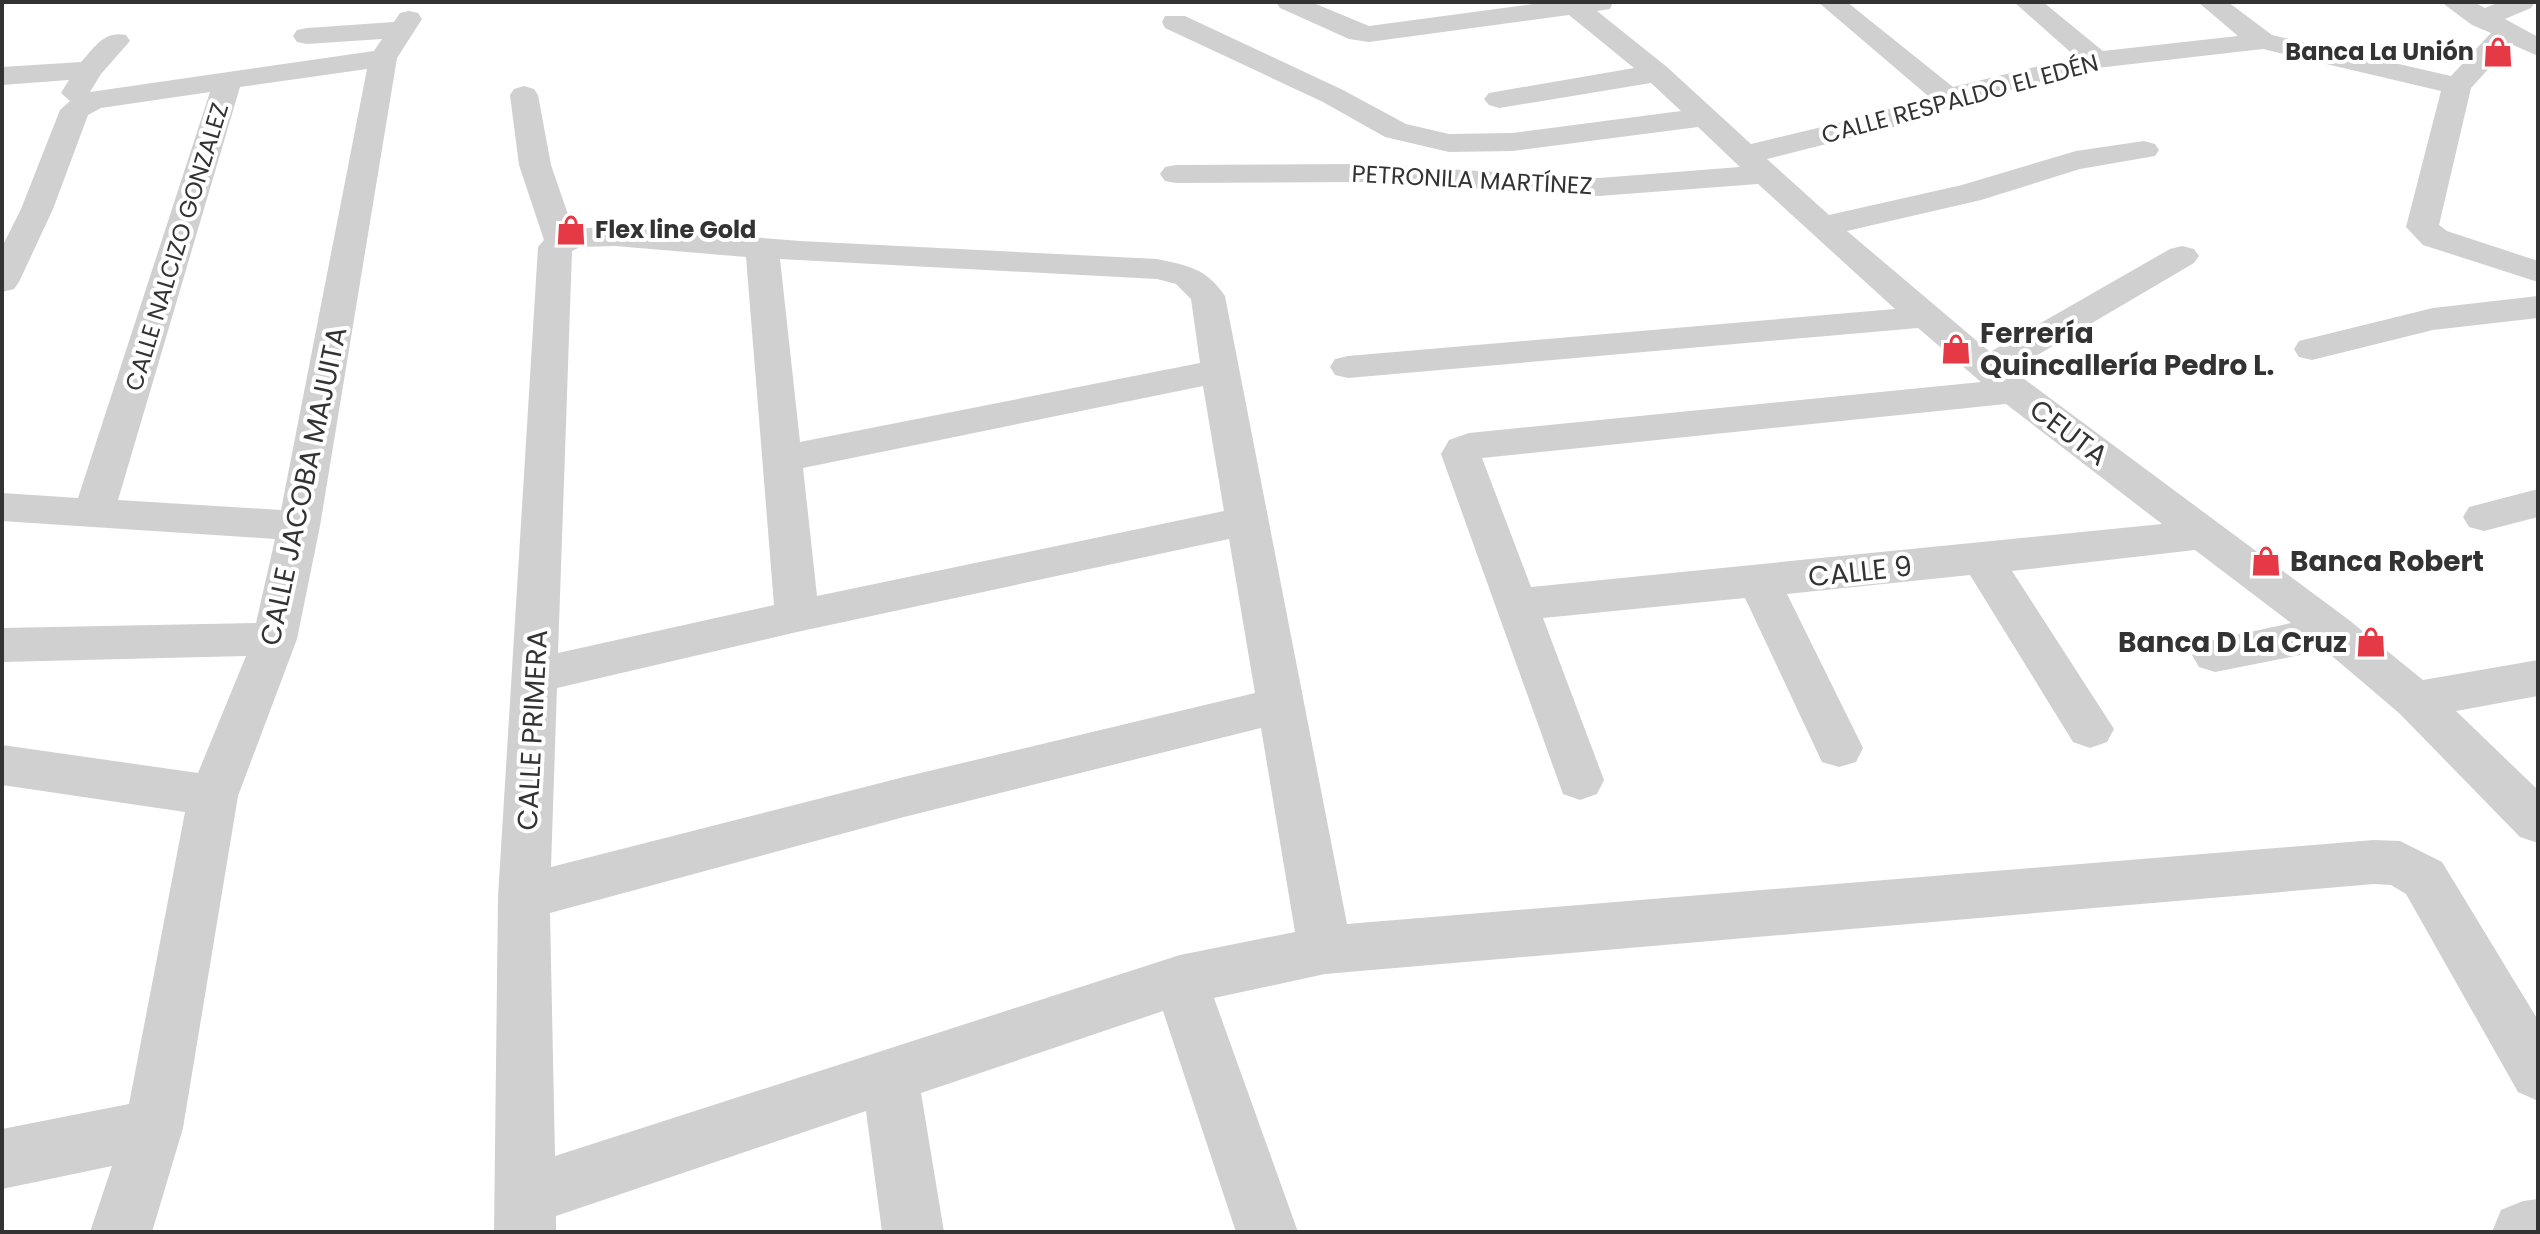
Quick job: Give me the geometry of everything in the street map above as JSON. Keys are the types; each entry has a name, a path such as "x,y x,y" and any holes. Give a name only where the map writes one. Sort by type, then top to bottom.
{"street":[{"path":"1289,2 1359,33 1369,34 1585,4"},
{"path":"1831,2 1948,97"},
{"path":"2027,2 2097,60"},
{"path":"2211,2 2263,41"},
{"path":"2454,2 2538,48"},
{"path":"2522,2 2494,26 2457,86 2422,227 2435,238 2535,263"},
{"name":"CEUTA","path":"1585,4 1822,227 1926,317 2001,380 2333,632 2415,700 2538,822"},
{"path":"1175,22 1333,96 1396,131 1449,143 1512,142 1707,117"},
{"path":"307,36 398,36"},
{"path":"228,80 398,36"},
{"name":"CALLE JACOBA MAJUITA","path":"121,1232 154,1128 213,796 275,639 398,36"},
{"path":"2,282 37,209 75,110 83,104 76,99 75,92 89,70 116,41"},
{"name":"CALLE RESPALDO EL EDÉN","path":"1757,164 1948,97 2097,60 2263,41 2457,86"},
{"path":"2,76 89,70"},
{"path":"1499,99 1657,73"},
{"name":"CALLE NALCIZO GONZALEZ","path":"83,104 228,80 94,513"},
{"path":"524,95 535,165 566,240 618,236 762,249 1157,269 1188,276 1208,296 1325,950"},
{"path":"1822,227 1970,193 2076,160 2144,150"},
{"name":"PETRONILA MARTÍNEZ","path":"1176,174 1362,173 1599,187 1757,164"},
{"path":"2,218 37,209"},
{"name":"CALLE PRIMERA","path":"525,1214 524,897 555,247 566,240"},
{"path":"762,249 797,616"},
{"path":"1580,780 1461,454 1463,449 2001,380 2182,256"},
{"path":"2312,349 2433,319 2538,307"},
{"path":"1348,367 1926,317"},
{"path":"782,459 1219,371"},
{"path":"2484,517 2538,503"},
{"path":"2,507 299,526"},
{"path":"534,676 797,616 1247,521"},
{"name":"CALLE 9","path":"1515,605 2204,534"},
{"path":"1982,559 2090,729"},
{"path":"1759,581 1839,748"},
{"path":"2215,655 2333,632"},
{"path":"2,645 275,639"},
{"path":"2415,700 2538,678"},
{"path":"524,897 904,797 1280,705"},
{"path":"2,765 213,796"},
{"path":"525,1214 890,1076 1180,980 1325,950 2358,863 2400,863 2424,878 2538,1073"},
{"path":"1180,980 1267,1232"},
{"path":"890,1076 913,1232"},
{"path":"2,1159 154,1128"},
{"path":"2523,1232 2538,1230"}],"place":[{"name":"Banca La Unión","path":"2498,52"},
{"name":"Flex line Gold","path":"571,230"},
{"name":"Ferrería Quincallería Pedro L.","path":"1956,349"},
{"name":"Banca Robert","path":"2266,561"},
{"name":"Banca D La Cruz","path":"2371,642"}]}
